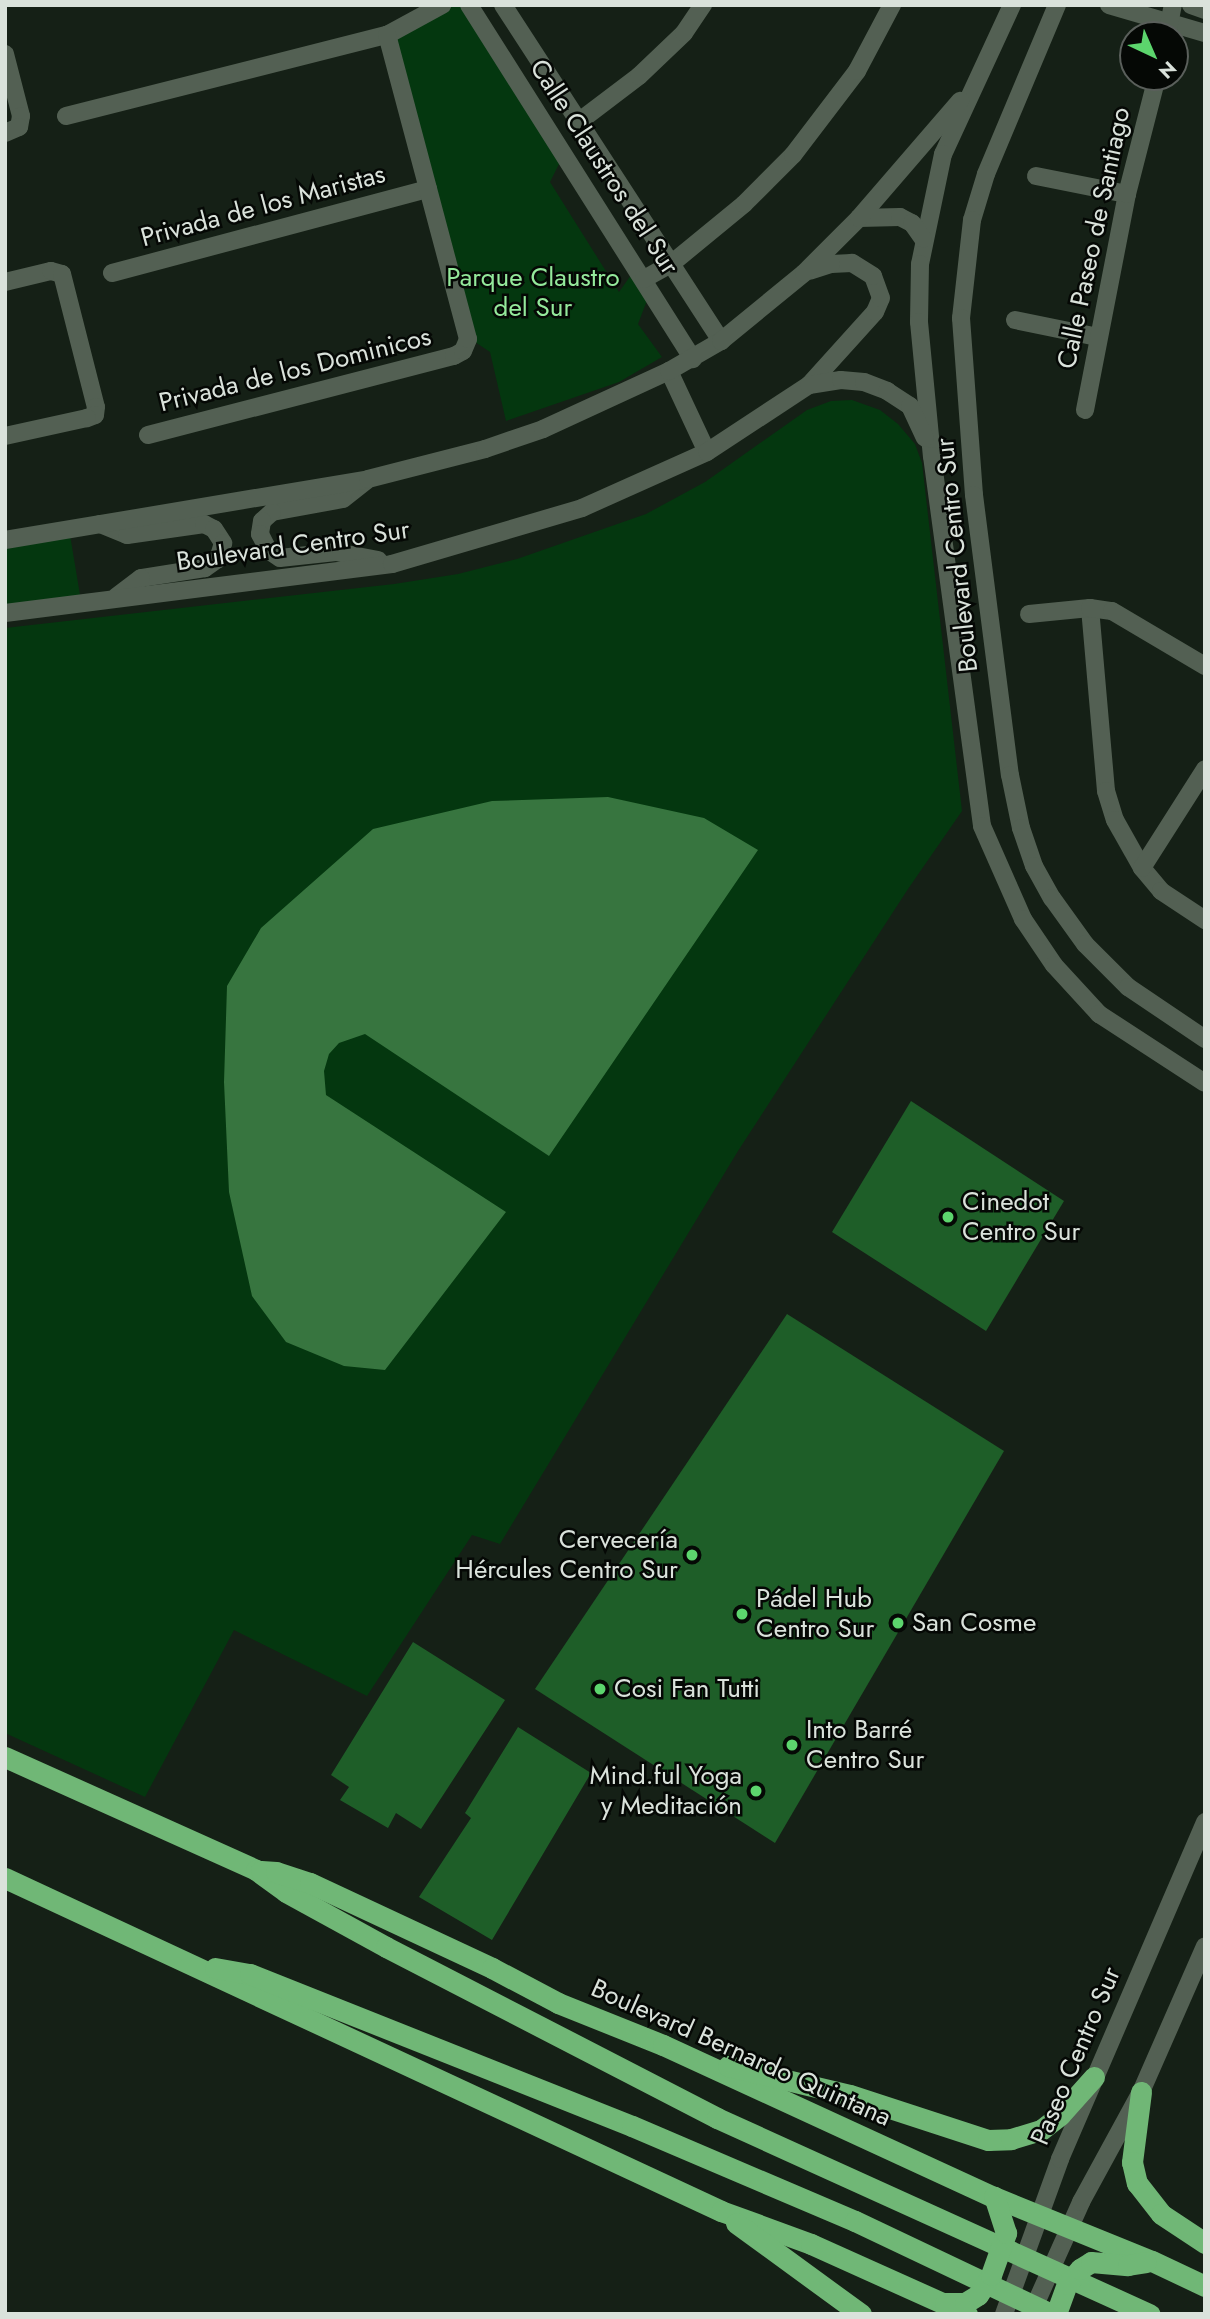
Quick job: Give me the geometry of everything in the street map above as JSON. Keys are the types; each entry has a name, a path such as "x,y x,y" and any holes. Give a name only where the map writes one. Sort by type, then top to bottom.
{"highway":[{"name":"Boulevard Bernardo Quintana","path":"5,1757 256,1871 286,1892 375,1941 717,2118 1150,2314"},
{"name":"Boulevard Bernardo Quintana","path":"256,1871 276,1872 310,1883 492,1968 558,2003 709,2065 998,2206 1040,2214 1205,2286"},
{"path":"5,1878 721,2211 811,2244 959,2307 978,2295 991,2276 1006,2233 998,2206"},
{"path":"189,1964 250,1974 632,2126 855,2221 1054,2314 1067,2284 1080,2269 1091,2262 1128,2265 1152,2261"},
{"path":"709,2065 754,2071 850,2095 988,2140 1011,2139 1041,2130 1060,2115 1094,2077"},
{"path":"1140,2092 1132,2162 1137,2183 1161,2214 1205,2243"},
{"path":"721,2211 861,2314"}],"street":[{"path":"66,116 387,34 443,5"},
{"name":"Calle Claustros del Sur","path":"469,5 693,359"},
{"name":"Calle Claustros del Sur","path":"503,5 581,120 721,341"},
{"path":"581,120 639,76 684,33 702,5"},
{"path":"644,279 671,264 744,204 793,155 857,71 892,5"},
{"name":"Boulevard Centro Sur","path":"1012,5 969,92 943,153 923,239 919,322 932,456 982,826 1003,881 1023,919 1054,965 1099,1014 1205,1083"},
{"name":"Boulevard Centro Sur","path":"1058,5 986,174 972,220 961,318 974,495 1010,775 1027,847 1059,907 1086,944 1128,987 1202,1033"},
{"path":"1109,5 1170,21"},
{"path":"1191,5 1205,10"},
{"name":"Privada de los Dominicos","path":"148,435 454,356 463,351 468,339 387,34"},
{"path":"506,62 530,44"},
{"path":"5,54 21,116 19,127 5,134"},
{"name":"Calle Paseo de Santiago","path":"1086,410 1127,194 1153,91"},
{"name":"Boulevard Centro Sur","path":"5,540 369,479 485,449 543,429 669,372 721,341 804,274 859,218 969,92"},
{"path":"1036,176 1127,194"},
{"name":"Privada de los Maristas","path":"112,273 428,189"},
{"path":"859,218 900,217 912,223 923,239"},
{"path":"804,274 831,264 852,263 873,276 881,298 875,312 809,385"},
{"path":"5,282 51,271 62,274 96,407 95,415 87,418 5,436"},
{"path":"1015,320 1098,337"},
{"path":"669,372 707,452"},
{"name":"Boulevard Centro Sur","path":"5,613 392,564 582,508 707,452 809,385 841,380 864,382 887,391 910,406 932,456"},
{"path":"369,479 343,499 272,512 262,521 260,534 268,550 280,558 336,552 392,564"},
{"path":"100,524 127,535 136,535 204,524 214,529 223,543 218,559 205,568 141,578 116,597"},
{"path":"1090,608 1106,791 1115,820 1142,869 1161,891 1205,920"},
{"path":"1029,614 1090,608 1112,611 1205,666"},
{"path":"1142,869 1205,769"},
{"name":"Paseo Centro Sur","path":"1004,2313 1094,2077 1205,1822"},
{"path":"1031,2314 1069,2227 1140,2092 1205,1946"}],"green space":[{"name":"Parque Claustro del Sur","path":"442,5 469,5 564,154 550,182 619,292 636,268 651,290 638,324 662,357 619,382 506,421 490,352 469,338 387,35"},
{"path":"852,400 880,410 898,424 915,444 922,463 962,811 908,889 738,1151 500,1544 472,1535 367,1696 234,1630 145,1797 5,1733 5,628 394,584 458,574 517,559 646,514 705,482 807,410 831,401"},
{"path":"69,529 81,601 5,613 5,540"}],"shaded area":[{"path":"608,797 704,818 758,850 549,1156 365,1034 339,1043 329,1054 324,1071 326,1095 506,1212 385,1370 344,1366 286,1342 252,1296 229,1192 224,1082 227,986 261,928 373,829 492,801"}],"building":[{"name":"Cinedot Centro Sur","path":"911,1101 1064,1201 986,1331 832,1232"},
{"path":"787,1314 1004,1451 775,1843 535,1689"},
{"path":"413,1642 505,1700 421,1829 396,1813 388,1828 340,1800 349,1787 331,1775"},
{"path":"518,1727 591,1773 492,1940 419,1897 471,1818 465,1813"}],"place":[{"name":"Cinedot Centro Sur","path":"948,1217"},
{"name":"Cervecería Hércules Centro Sur","path":"692,1555"},
{"name":"Pádel Hub Centro Sur","path":"742,1614"},
{"name":"San Cosme","path":"898,1623"},
{"name":"Cosi Fan Tutti","path":"600,1689"},
{"name":"Into Barré Centro Sur","path":"792,1745"},
{"name":"Mind.ful Yoga y Meditación","path":"756,1791"}]}
